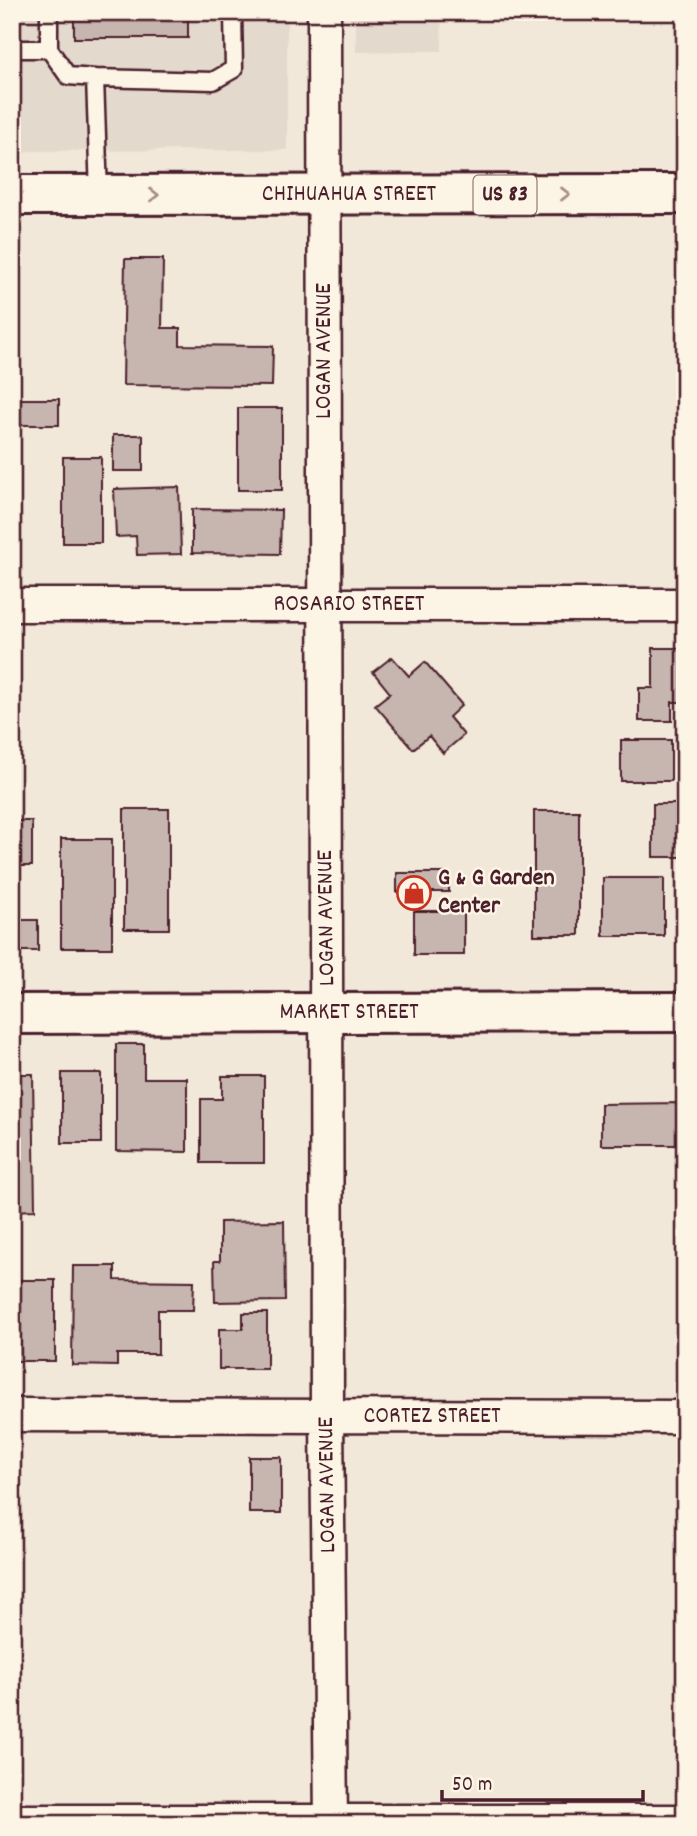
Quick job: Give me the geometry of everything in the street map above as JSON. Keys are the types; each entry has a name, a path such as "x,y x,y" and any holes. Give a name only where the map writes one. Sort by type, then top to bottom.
{"main road":[{"name":"CHIHUAHUA STREET","path":"12,195 685,194"},
{"name":"MARKET STREET","path":"12,1014 685,1012"}],"street":[{"name":"LOGAN AVENUE","path":"324,12 327,1417 331,1822"},
{"name":"ROSARIO STREET","path":"12,605 685,605"},
{"name":"CORTEZ STREET","path":"12,1415 685,1417"},
{"path":"12,1821 685,1821"}],"lane":[{"path":"49,12 49,50 68,76 213,81 234,69 233,12"},
{"path":"12,49 49,50"},
{"path":"95,78 99,195"}],"shaded area":[{"path":"12,12 287,12 287,150 29,151 12,159"},
{"path":"356,12 441,12 442,51 356,52"}],"building":[{"path":"74,12 188,12 188,38 74,38"},
{"path":"125,259 163,259 162,328 180,328 180,345 273,346 272,386 123,385"},
{"path":"12,399 59,399 59,425 12,425"},
{"path":"238,408 282,408 282,490 238,490"},
{"path":"113,435 143,435 143,471 113,471"},
{"path":"63,457 101,457 101,543 63,543"},
{"path":"179,487 181,554 137,555 136,536 116,537 114,489"},
{"path":"192,509 281,510 280,554 192,553"},
{"path":"653,648 685,648 685,702 672,702 672,721 639,721 639,688 653,688"},
{"path":"392,657 409,676 425,662 462,705 449,717 464,735 443,753 429,736 413,749 375,705 390,693 373,672"},
{"path":"621,740 671,740 671,781 621,781"},
{"path":"653,804 685,804 685,857 653,857"},
{"path":"124,809 169,809 169,929 124,929"},
{"path":"534,811 579,811 579,935 534,935"},
{"path":"12,821 32,821 32,866 12,866"},
{"path":"61,839 112,839 112,948 61,948"},
{"path":"397,873 449,873 449,892 397,892"},
{"path":"603,878 664,878 664,936 603,936"},
{"path":"414,911 464,911 464,955 414,955"},
{"path":"12,920 38,920 38,951 12,951"},
{"path":"116,1044 144,1044 144,1078 187,1078 187,1152 116,1151"},
{"path":"62,1073 101,1073 101,1143 62,1143"},
{"path":"12,1074 33,1074 35,1210 12,1211"},
{"path":"222,1076 264,1076 264,1163 201,1163 201,1099 222,1099"},
{"path":"683,1103 684,1145 601,1145 601,1104"},
{"path":"284,1221 285,1301 215,1302 214,1261 220,1261 220,1222"},
{"path":"73,1266 115,1266 115,1280 194,1281 193,1310 158,1310 158,1354 117,1354 117,1366 72,1365"},
{"path":"15,1280 55,1280 55,1361 15,1361"},
{"path":"243,1313 267,1313 267,1369 219,1369 219,1329 243,1329"},
{"path":"249,1457 281,1457 281,1513 249,1513"}],"place":[{"name":"G & G Garden Center","path":"414,893"}]}
